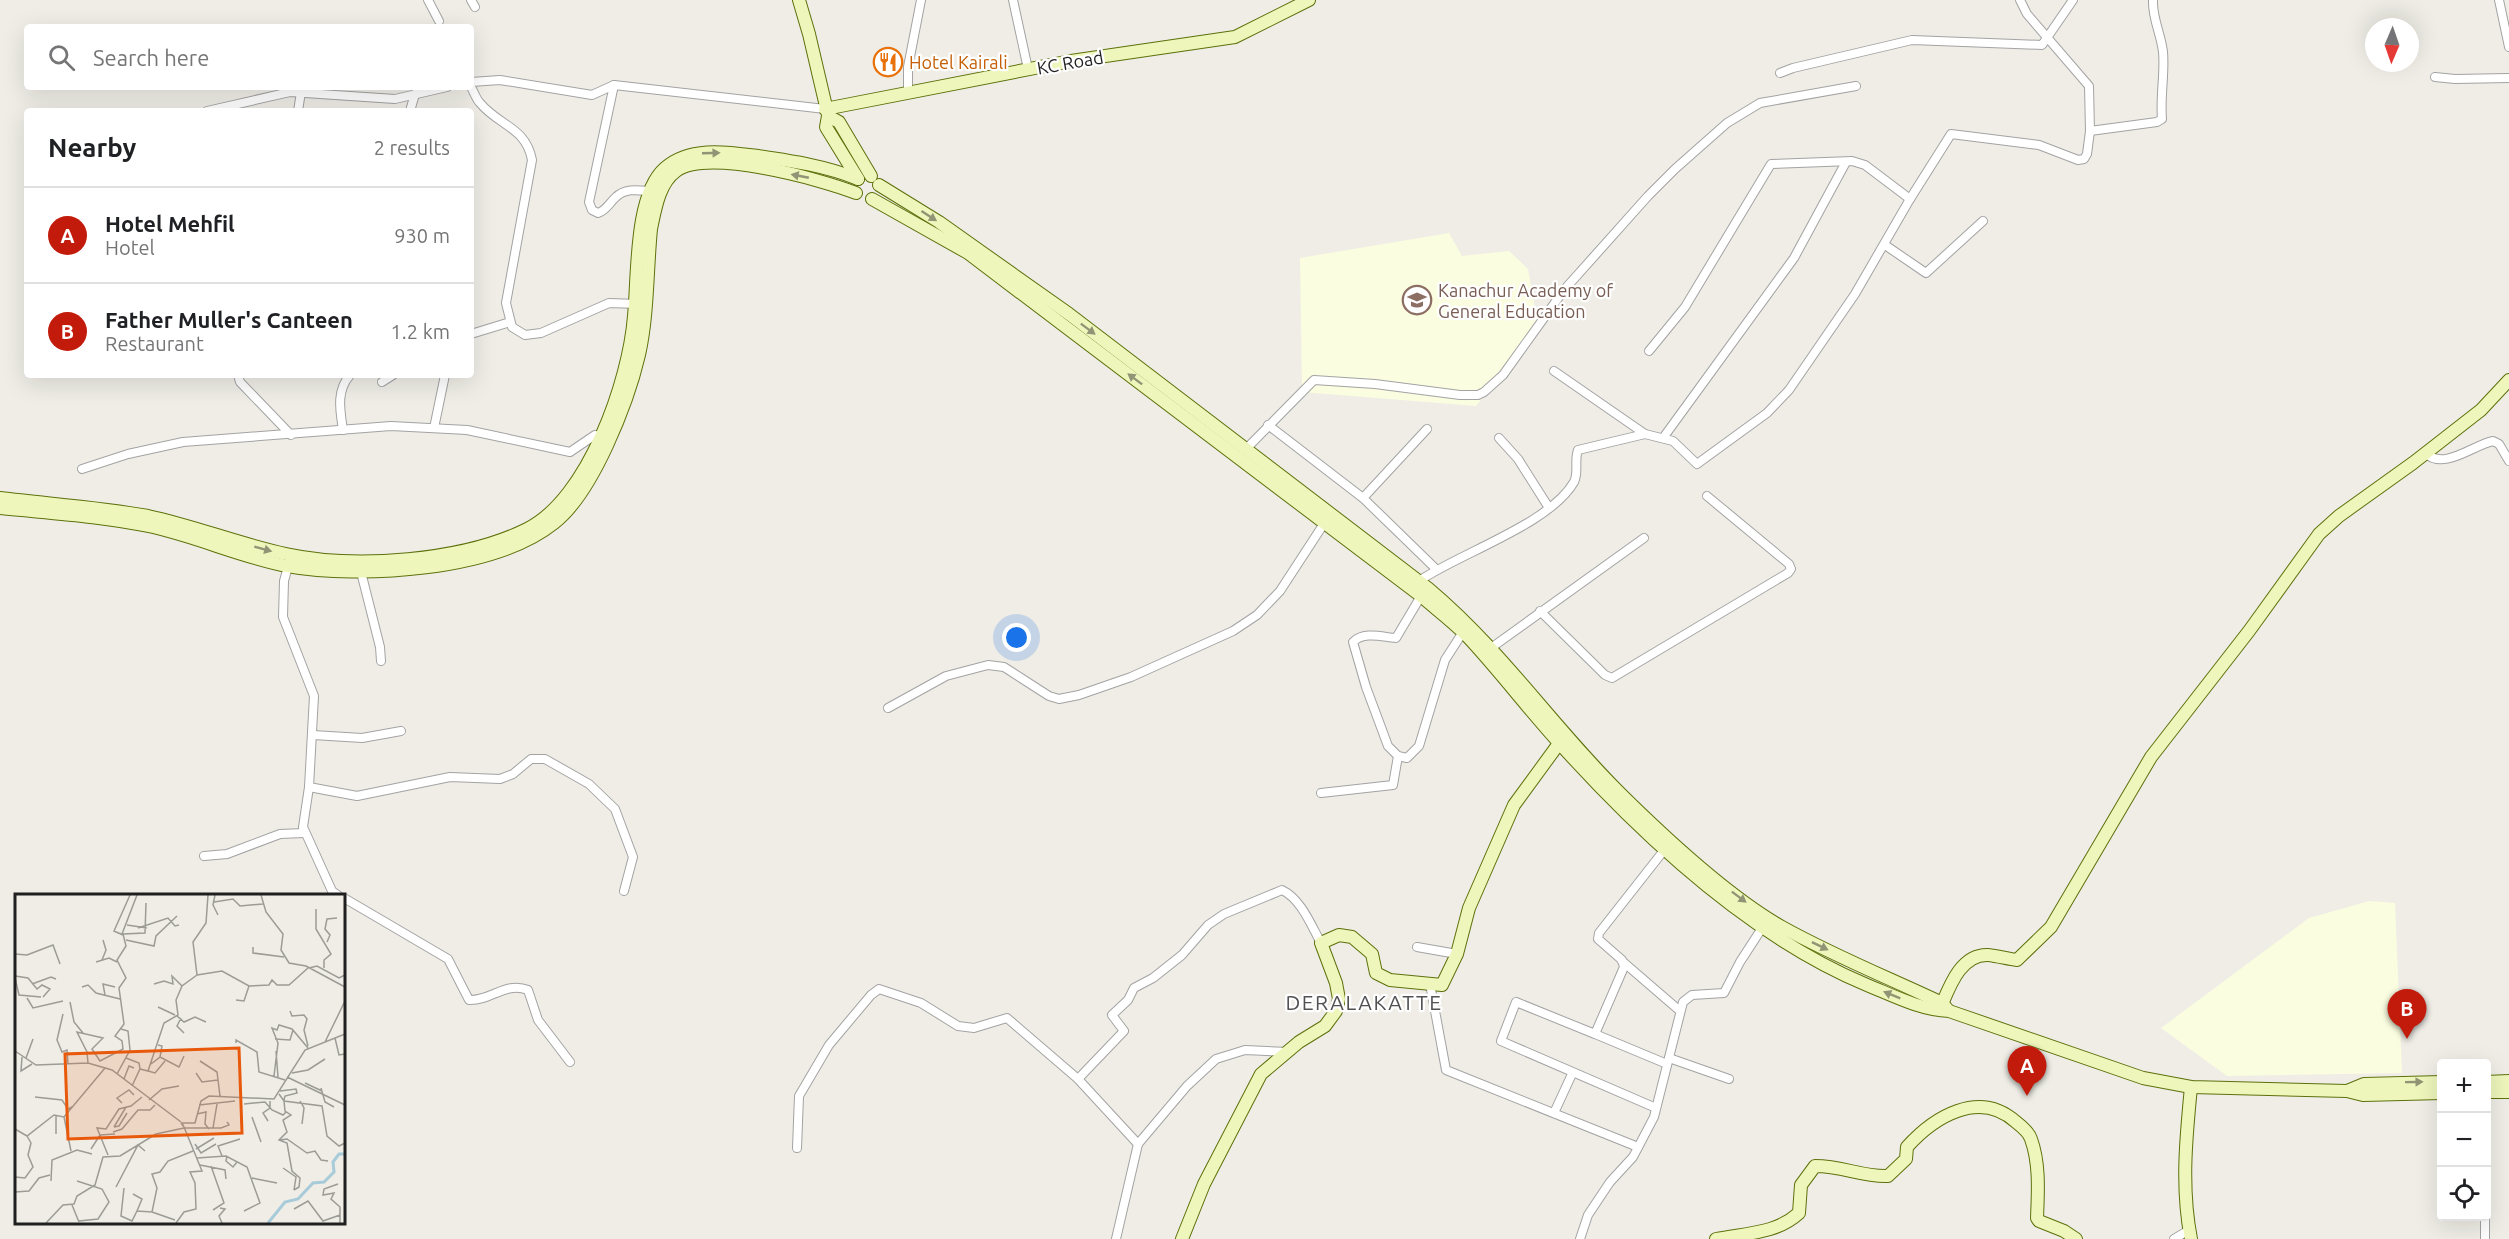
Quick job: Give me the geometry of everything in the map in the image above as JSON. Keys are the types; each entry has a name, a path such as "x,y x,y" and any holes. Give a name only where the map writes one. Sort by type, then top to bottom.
{"main road":[{"path":"799,0 826,112 826,127 858,179"},
{"name":"KC Road","path":"826,112 908,92 1028,69 1235,37 1309,0"},
{"path":"826,112 839,122 875,180 878,193 872,199"},
{"path":"826,168 836,160 839,147"},
{"path":"640,304 636,276 646,201 649,191 664,168 681,157 697,153 743,154 826,168 858,179"},
{"path":"0,508 146,525 290,561 361,572 417,569 512,546 555,523 587,482 605,437 625,368 640,304 655,209 667,180 676,171 695,165 732,164 812,178 856,193 861,198 872,199 968,252 1245,450 1264,470 1325,522 1393,568 1419,581 1491,648 1594,782 1665,849 1765,923 1844,975 1904,1000 1943,1008 2143,1078 2191,1087 2347,1091 2363,1095 2437,1093"},
{"path":"856,193 855,185 858,179 864,176 875,180 1002,266 1159,390 1393,568 1463,632 1562,739 1654,826 1765,923"},
{"path":"1943,1008 1952,979 1973,958 1987,955 2017,960 2051,927 2151,757 2319,534 2339,516 2481,410 2509,380"},
{"path":"0,498 145,516 290,561 398,561 461,550 512,535 540,521 567,496 605,437"},
{"path":"1182,1239 1204,1184 1261,1074 1325,1026 1336,1011 1339,999 1336,983 1321,943 1339,935 1352,937 1372,954 1376,973 1389,980 1442,985 1457,954 1469,908 1514,806 1562,739"},
{"path":"2347,1091 2364,1084 2437,1082"},
{"path":"2491,1082 2509,1082"},
{"path":"2190,1235 2184,1153 2191,1087"},
{"path":"2491,1092 2509,1092"},
{"path":"1716,1239 1749,1232 1772,1231 1787,1224 1799,1214 1800,1185 1815,1166 1837,1166 1871,1177 1888,1176 1906,1159 1907,1147 1918,1134 1936,1120 1962,1108 1987,1109 2008,1114 2031,1137 2039,1187 2037,1218 2076,1239"}],"street":[{"path":"428,0 439,21"},
{"path":"908,92 908,67 921,0"},
{"path":"1013,0 1028,69"},
{"path":"1554,371 1645,434 1672,441 1697,464 1767,413 1789,390 1855,294 1951,134 2039,145 2078,160 2084,159 2087,154 2090,131 2089,86 2027,14 2020,0"},
{"path":"1780,73 1912,40 2042,45 2073,0"},
{"path":"2090,131 2157,123 2162,118 2160,98 2163,52 2153,10 2153,0"},
{"path":"2499,0 2509,47"},
{"path":"2434,77 2509,78"},
{"path":"474,82 500,80 592,95 614,85 826,112"},
{"path":"614,85 589,202 592,210 598,213 604,211 617,195 630,190 649,191"},
{"path":"1245,450 1314,380 1376,384 1460,395 1478,395 1484,392 1503,375 1564,290 1648,196 1727,123 1760,103 1856,86"},
{"path":"220,108 290,92 395,99 433,90"},
{"path":"473,90 480,103 523,137 530,148 531,173 506,303 512,327 525,335 542,333 609,303 640,304"},
{"path":"298,108 301,93"},
{"path":"411,108 415,94"},
{"path":"1649,351 1685,307 1771,164 1852,161 1865,165 1910,199"},
{"path":"1663,438 1794,258 1846,162"},
{"path":"1885,245 1926,273 1983,221"},
{"path":"474,332 510,322"},
{"path":"239,378 240,382 291,435"},
{"path":"343,430 339,404 342,384 347,378"},
{"path":"382,382 388,378"},
{"path":"434,429 444,378"},
{"path":"1268,425 1363,498 1436,569"},
{"path":"82,469 128,454 183,442 391,426 467,430 570,452 591,437 605,437"},
{"path":"1363,498 1427,429"},
{"path":"1419,581 1436,569 1528,522 1549,508 1568,491 1576,478 1575,459 1578,450 1645,434"},
{"path":"1499,438 1518,459 1549,508"},
{"path":"2425,453 2432,459 2442,460 2493,441 2499,444 2509,461"},
{"path":"1540,611 1605,675 1615,677 1788,573 1791,569 1789,564 1707,496"},
{"path":"888,708 946,676 988,665 1004,667 1049,696 1059,699 1079,695 1131,677 1233,631 1257,615 1280,591 1325,522"},
{"path":"1491,648 1644,538"},
{"path":"204,856 227,854 280,834 304,832 313,735 314,696 283,617 282,600 290,561"},
{"path":"361,572 380,647 381,661"},
{"path":"1421,596 1396,638 1365,635 1353,642 1366,687 1388,746 1398,756 1407,758 1419,746 1445,660 1463,632"},
{"path":"313,735 362,738 400,731"},
{"path":"1321,794 1394,785 1398,756"},
{"path":"309,788 357,796 450,777 500,779 513,774 531,759 545,759 589,784 615,809 633,856 624,891"},
{"path":"303,827 332,891 336,894"},
{"path":"1665,849 1599,933 1598,939 1680,1011"},
{"path":"1078,1079 1124,1031 1112,1015 1128,1000 1134,988 1153,978 1182,955 1208,926 1224,914 1282,890 1290,894 1298,904 1321,943"},
{"path":"345,899 448,959 469,1000 478,1001 510,987 528,990 538,1020 570,1062"},
{"path":"1580,1239 1588,1215 1610,1182 1633,1157 1656,1108 1683,1002 1692,995 1724,993 1765,923"},
{"path":"1417,947 1457,954"},
{"path":"1595,1034 1621,977 1624,967 1622,960"},
{"path":"1430,984 1446,1070 1638,1147"},
{"path":"797,1148 799,1096 829,1045 871,995 879,989 921,1003 958,1026 974,1028 1007,1018 1078,1079 1138,1144"},
{"path":"1656,1108 1572,1074 1501,1041 1516,1002 1668,1061 1729,1079"},
{"path":"1116,1239 1138,1144 1187,1086 1216,1059 1245,1050 1288,1052"},
{"path":"1554,1113 1572,1074"},
{"path":"2485,1221 2485,1239"},
{"path":"2174,1239 2190,1235"}],"shaded area":[{"name":"Kanachur Academy of General Education","path":"1449,233 1462,256 1509,251 1528,269 1539,330 1476,406 1302,392 1300,258"},
{"path":"2369,901 2395,903 2402,1073 2227,1076 2161,1028 2309,918"}],"place":[{"name":"Hotel Kairali","path":"888,62"},
{"name":"Kanachur Academy of General Education","path":"1417,300"},
{"name":"Father Muller's Canteen","path":"2407,1039"},
{"name":"Hotel Mehfil","path":"2027,1096"}],"district":[{"name":"DERALAKATTE","path":"1364,1002"}]}
